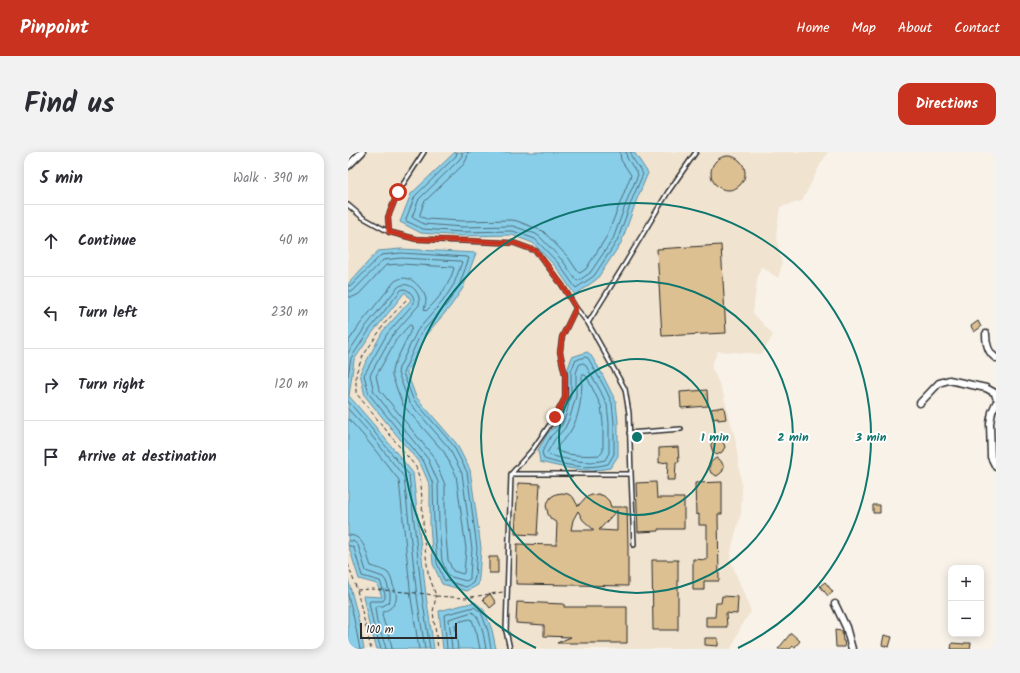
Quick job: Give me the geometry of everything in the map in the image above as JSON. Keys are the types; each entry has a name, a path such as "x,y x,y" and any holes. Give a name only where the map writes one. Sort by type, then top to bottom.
{"street":[{"path":"348,166 362,152"},
{"path":"986,334 986,343 993,356 996,358"},
{"path":"920,403 939,383 949,380 986,388 995,393 996,398"},
{"path":"996,403 992,412 990,423 991,457 996,467"},
{"path":"835,604 846,627 852,649"}],"lane":[{"path":"389,232 388,217 398,192 424,152"},
{"path":"588,323 668,192 696,152"},
{"path":"348,205 362,217 389,232 416,239 514,243 536,251 588,323 625,389 628,413 634,544"},
{"path":"510,649 506,631 511,474 533,449 555,417 565,398 565,375 560,352 562,337 576,308"},
{"path":"629,433 681,429"},
{"path":"511,474 631,474"}],"path":[{"path":"406,300 385,322 362,356 356,373 356,393 416,467 421,483 424,540 428,572 436,596 433,612 438,649"},
{"path":"348,564 357,590 371,649"},
{"path":"357,590 372,589 465,598 507,592"}],"shaded area":[{"path":"348,152 828,152 802,201 780,207 776,235 782,264 778,278 761,266 757,280 753,313 773,335 762,354 718,351 711,366 722,390 735,438 742,488 741,513 730,559 751,612 743,622 731,649 348,649"}],"water":[{"path":"455,152 634,152 648,173 621,243 597,279 575,295 556,267 533,243 512,235 462,236 421,233 400,222 411,194"},
{"path":"401,249 476,253 463,288 450,307 425,336 407,373 416,397 456,443 470,470 481,548 478,585 467,591 442,584 433,564 430,525 430,486 421,465 365,396 360,373 383,331 411,300 405,292 373,332 354,360 349,396 413,473 426,596 434,649 377,649 369,624 363,596 382,597 377,584 359,579 348,544 348,284 378,251"},
{"path":"587,352 590,354 600,370 616,402 618,422 618,456 610,468 592,470 575,469 540,462 538,450 548,433 557,424 562,414 567,394 567,371 572,357"},
{"path":"348,579 357,613 364,649 348,649"},
{"path":"475,602 484,610 492,630 496,649 443,649 439,611"}],"building":[{"path":"725,156 731,156 735,157 742,163 745,173 744,180 738,187 731,190 725,190 721,189 714,183 711,176 711,170 712,166 718,159"},
{"path":"721,245 726,333 662,336 657,249"},
{"path":"978,321 981,327 974,332 971,326"},
{"path":"707,390 708,406 681,408 680,392"},
{"path":"724,407 726,419 713,419 711,409"},
{"path":"715,440 720,440 725,447 722,452 717,455 713,452 711,446"},
{"path":"678,447 679,462 676,462 675,480 667,480 668,462 659,463 659,448"},
{"path":"716,458 721,461 724,467 722,472 717,476 711,473 709,468 711,462"},
{"path":"656,482 657,498 684,498 684,529 658,529 659,531 638,532 636,483"},
{"path":"722,482 722,514 718,514 719,581 704,581 704,590 693,590 693,559 707,560 707,525 699,525 699,514 696,515 695,483"},
{"path":"518,483 540,484 537,535 515,534"},
{"path":"556,494 568,494 573,497 578,506 586,497 598,494 604,496 609,501 611,507 627,507 628,586 516,584 517,544 556,545 557,523 551,519 546,505 551,497","holes":["617,510 617,531 599,530","578,511 583,520 594,530 571,530 573,520"]},
{"path":"873,505 880,505 880,513 873,513"},
{"path":"489,557 498,557 498,573 489,573"},
{"path":"652,560 678,560 678,630 653,630"},
{"path":"825,582 833,592 828,596 820,586"},
{"path":"490,594 496,603 490,608 483,599"},
{"path":"722,596 738,597 737,614 726,613 727,627 706,627 706,617 715,617 716,603 721,603"},
{"path":"517,602 564,604 564,607 627,607 627,643 557,643 571,637 544,636 544,625 516,623"},
{"path":"835,630 842,631 845,647 836,647"},
{"path":"791,633 800,641 795,647 793,646 790,649 778,649"},
{"path":"884,635 892,637 889,647 882,645"},
{"path":"705,638 718,638 718,646 705,645"},
{"path":"952,643 971,643 970,649 951,649"}],"route":[{"path":"398,192 388,217 389,232 416,239 514,243 536,251 562,285 576,308 562,337 560,352 565,375 565,398 555,417"}]}
